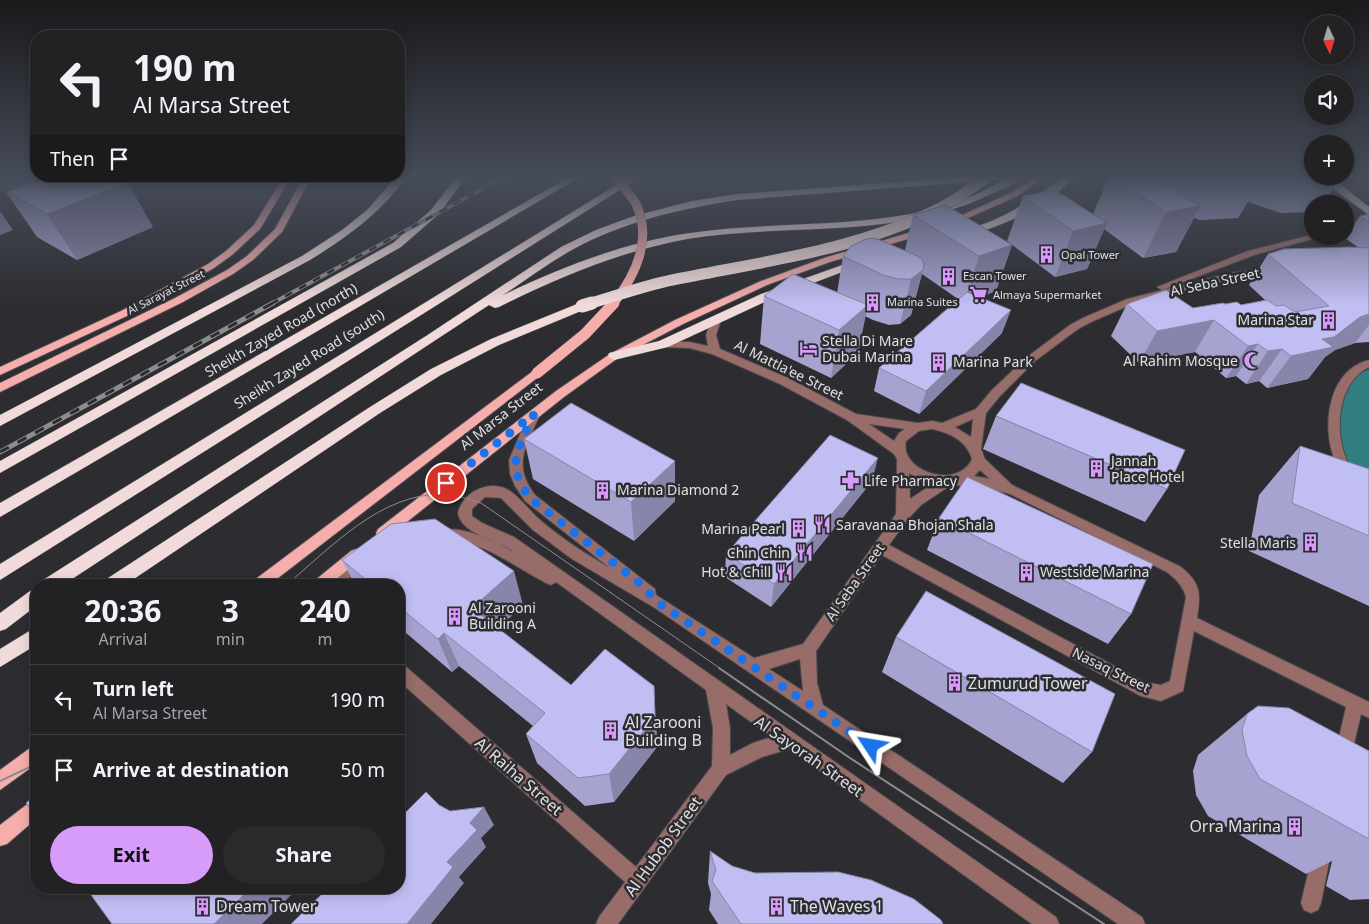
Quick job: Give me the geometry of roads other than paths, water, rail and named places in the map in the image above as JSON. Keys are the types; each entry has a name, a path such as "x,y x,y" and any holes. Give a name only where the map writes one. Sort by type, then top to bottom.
{"highway":[{"path":"0,421 306,258 342,235 362,219"},
{"path":"0,468 380,256 429,219"},
{"name":"Sheikh Zayed Road (north)","path":"0,511 503,219"},
{"name":"Sheikh Zayed Road (south)","path":"0,573 568,219"},
{"path":"59,579 430,339 548,259 600,232 635,219"},
{"path":"430,339 488,307 539,283 630,249 709,233 874,219"},
{"path":"120,579 406,390 466,356 524,329 582,306 640,288 697,274 820,251 881,233 913,219"},
{"path":"936,227 982,219"},
{"path":"956,236 1008,219"},
{"path":"614,356 663,344 765,297 832,271 876,256 930,242"},
{"path":"0,616 30,598"},
{"path":"0,623 30,599"},
{"path":"0,659 30,639"}],"main road":[{"name":"Al Sarayat Street","path":"0,371 72,338 190,279 229,253 257,227 262,219"},
{"name":"Al Sarayat Street","path":"0,388 206,286 250,258 279,230 285,219"},
{"name":"Al Marsa Street","path":"266,579 564,353 593,328 618,299 636,271 643,247 641,219"},
{"name":"Al Marsa Street","path":"328,579 370,549 534,414 570,386 614,356 678,322 764,283 827,260 936,227 956,219"},
{"path":"72,338 84,347"},
{"path":"0,781 30,758"},
{"path":"0,837 30,813"}],"street":[{"path":"1354,229 1369,226"},
{"path":"1131,301 1167,284 1241,256 1304,240"},
{"path":"1241,256 1243,262 1261,271"},
{"name":"Al Seba Street","path":"944,427 980,412 996,393 1031,359 1056,339 1083,322 1131,301 1231,276 1261,271 1284,271"},
{"name":"Al Mattla'ee Street","path":"715,351 711,335 716,320"},
{"name":"Al Mattla'ee Street","path":"663,344 689,345 715,351 784,381 851,417 901,455"},
{"path":"1356,487 1338,454 1334,429 1336,407 1345,382 1354,372 1369,363"},
{"path":"901,455 910,467 934,479 953,480 969,476 976,469 980,412"},
{"name":"Al Sayorah Street","path":"534,414 518,448 515,460 516,474 521,486 530,498 638,582 660,604"},
{"name":"Al Mattla'ee Street","path":"851,417 918,427"},
{"path":"902,515 899,443 903,436 918,427 944,427 963,435 977,454"},
{"name":"Nasaq Street","path":"977,454 1009,488"},
{"name":"Al Seba Street","path":"808,648 902,515 930,490 953,480"},
{"name":"Nasaq Street","path":"880,547 1140,688 1151,692 1161,692 1176,686 1193,596 1189,584 1180,575 1172,568 1009,488 984,482 953,480"},
{"name":"Al Sayorah Street","path":"1049,924 788,741 509,541 470,523 465,517 465,508 470,500 487,492 505,494 536,526 614,578 660,604 1135,924"},
{"name":"Al Sayorah Street","path":"430,537 462,536 481,540 542,575 571,587"},
{"path":"331,579 370,549"},
{"path":"1188,622 1362,707 1340,770"},
{"path":"752,666 785,657 808,648 809,682 816,710"},
{"name":"Al Raiha Street","path":"405,676 638,881"},
{"name":"Al Hubob Street","path":"713,687 719,705 722,724 723,746 720,769"},
{"name":"Al Hubob Street","path":"614,921 638,881 720,769 759,749 788,741"},
{"path":"0,849 16,824"},
{"path":"1311,903 1326,836"}],"water":[{"path":"1369,369 1369,502 1339,453 1339,405 1355,376"}],"tram line":[{"path":"293,579 358,525 377,513 398,503 420,496 453,495 481,503 721,669"},
{"path":"719,668 850,758 1104,924"},
{"path":"0,781 30,767"}],"railway":[{"path":"271,304 427,219"},
{"path":"0,452 273,303"}],"place":[{"name":"Opal Tower","path":"1047,255"},
{"name":"Escan Tower","path":"949,276"},
{"name":"Almaya Supermarket","path":"979,295"},
{"name":"Marina Suites","path":"873,302"},
{"name":"Marina Star","path":"1328,320"},
{"name":"Stella Di Mare Dubai Marina","path":"808,349"},
{"name":"Al Rahim Mosque","path":"1252,361"},
{"name":"Marina Park","path":"939,362"},
{"name":"Jannah Place Hotel","path":"1097,469"},
{"name":"Life Pharmacy","path":"850,481"},
{"name":"Marina Diamond 2","path":"603,490"},
{"name":"Saravanaa Bhojan Shala","path":"822,525"},
{"name":"Marina Pearl","path":"799,529"},
{"name":"Stella Maris","path":"1310,543"},
{"name":"Chin Chin","path":"804,553"},
{"name":"Hot & Chill","path":"785,572"},
{"name":"Westside Marina","path":"1026,572"},
{"name":"Al Zarooni Building A","path":"455,616"},
{"name":"Zumurud Tower","path":"954,683"},
{"name":"Al Zarooni Building B","path":"611,731"},
{"name":"Orra Marina","path":"1295,826"},
{"name":"Dream Tower","path":"202,906"},
{"name":"The Waves 1","path":"776,906"}]}
